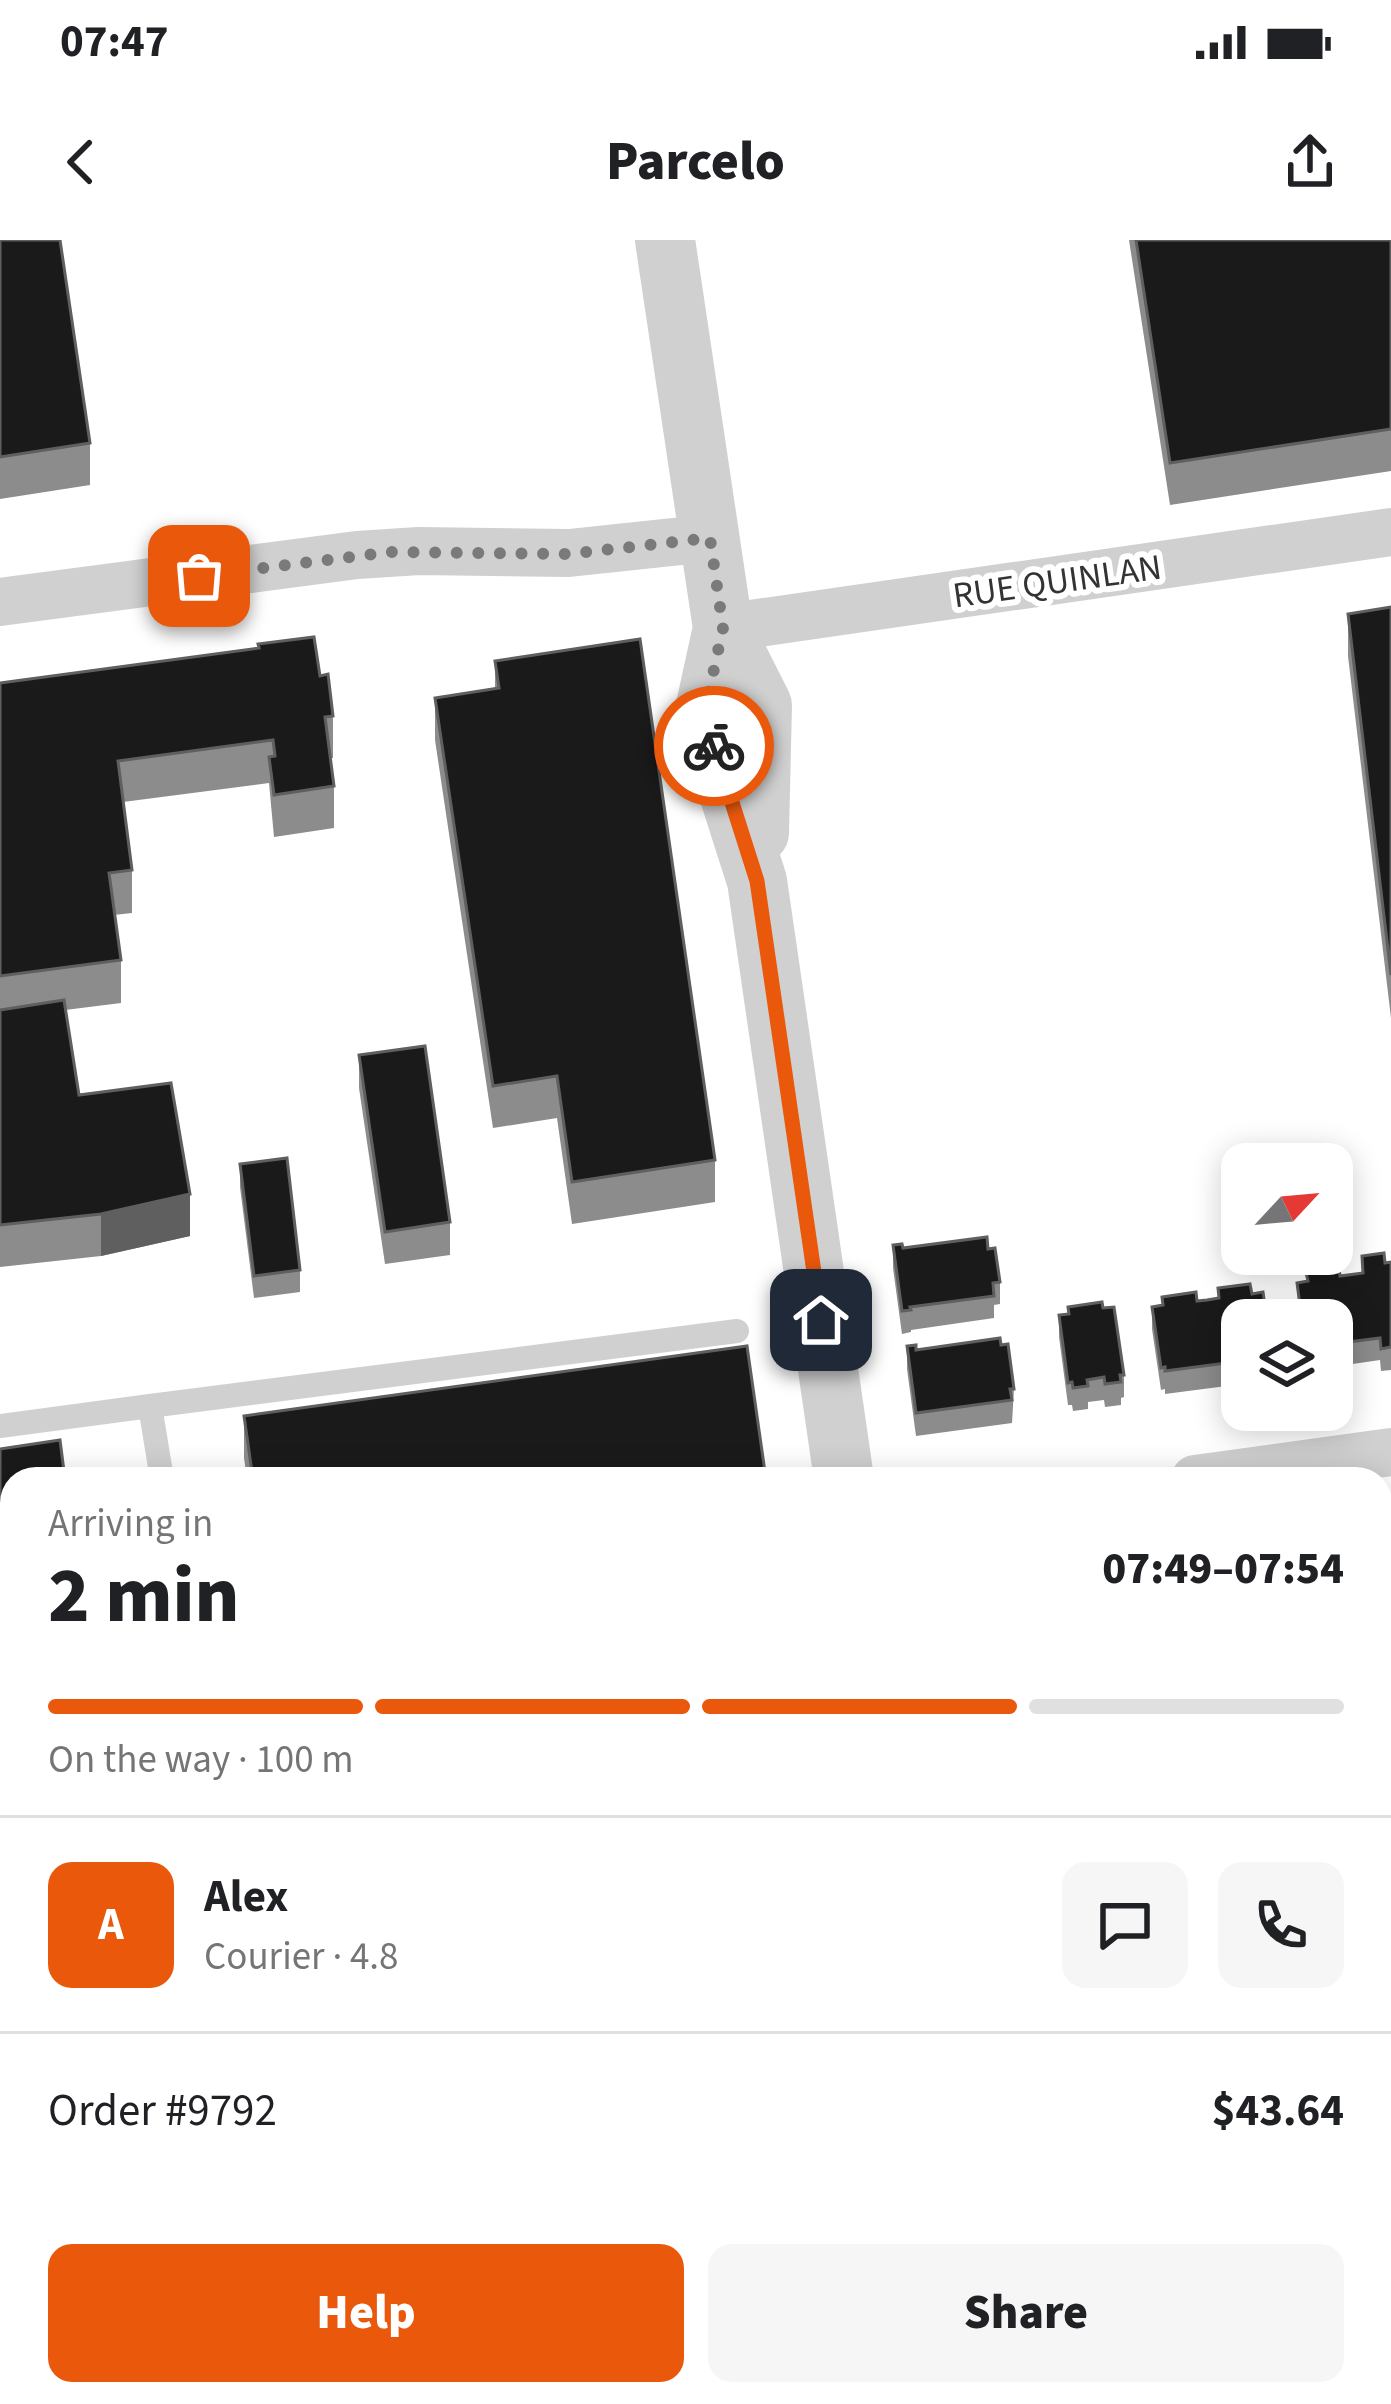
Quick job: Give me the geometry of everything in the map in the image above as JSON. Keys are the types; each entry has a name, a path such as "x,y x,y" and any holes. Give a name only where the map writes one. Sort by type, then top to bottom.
{"street":[{"path":"665,240 723,628 762,705 757,881 842,1467"},
{"name":"RUE QUINLAN","path":"723,628 1391,532"},
{"path":"0,602 374,554 569,554 710,538"},
{"path":"1282,1467 1391,1452"}],"lane":[{"path":"0,1426 737,1331"},
{"path":"150,1406 160,1467"}],"building":[{"path":"0,240 60,240 90,443 0,457"},
{"path":"1136,240 1391,240 1391,429 1170,463"},
{"path":"1391,607 1391,975 1348,614"},
{"path":"314,637 320,676 328,674 333,716 325,717 334,786 274,795 269,757 275,756 273,740 118,761 132,870 109,873 121,960 0,976 0,683"},
{"path":"640,639 715,1160 572,1182 557,1076 493,1086 435,698 499,688 495,661"},
{"path":"64,1000 79,1095 171,1083 190,1194 101,1214 0,1225 0,1010"},
{"path":"425,1046 450,1222 385,1232 359,1055"},
{"path":"287,1158 300,1270 254,1276 240,1164"},
{"path":"987,1237 988,1249 995,1248 1000,1282 993,1283 994,1296 902,1311 893,1245 903,1248"},
{"path":"1384,1253 1385,1263 1391,1262 1391,1347 1381,1349 1380,1338 1353,1341 1353,1299 1299,1299 1297,1283 1308,1281 1306,1275 1363,1273 1362,1256"},
{"path":"1250,1284 1252,1294 1263,1292 1264,1299 1221,1299 1221,1364 1165,1371 1152,1307 1163,1305 1162,1297 1196,1292 1197,1301 1219,1298 1218,1288"},
{"path":"1102,1302 1103,1308 1114,1307 1124,1375 1120,1375 1121,1382 1105,1384 1104,1377 1073,1388 1068,1383 1059,1315 1069,1314 1068,1307"},
{"path":"1000,1338 1001,1345 1008,1344 1012,1400 916,1413 907,1346 916,1345 916,1350"},
{"path":"747,1346 764,1467 251,1467 244,1416"},
{"path":"60,1440 63,1467 0,1467 0,1449"}],"way so far":[{"path":"199,576 391,552 569,554 710,538 723,628 704,715 714,746"}],"route":[{"path":"714,746 757,881 821,1320"}]}
